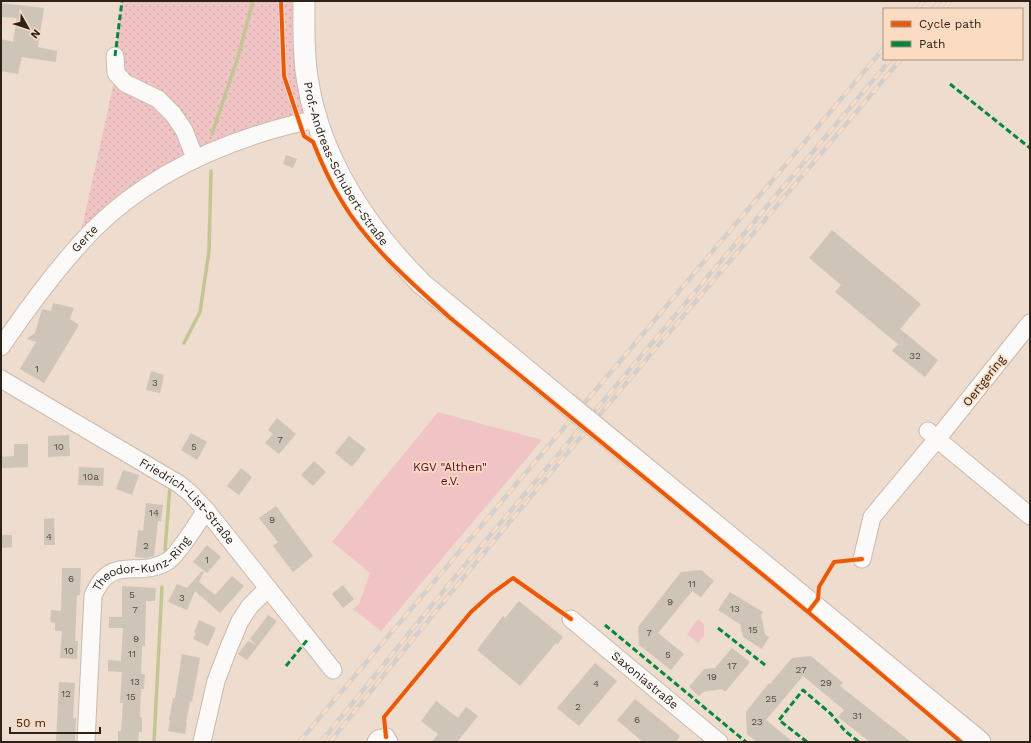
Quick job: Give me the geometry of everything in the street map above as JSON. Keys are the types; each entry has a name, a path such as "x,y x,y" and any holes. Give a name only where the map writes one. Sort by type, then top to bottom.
{"main road":[{"name":"Prof.-Andreas-Schubert-Straße","path":"304,1 304,36 307,77 317,120 333,164 357,206 401,263 422,284 980,742"}],"street":[{"path":"115,56 116,73 125,83 158,99 173,114 184,130 195,158"},
{"name":"Gerte","path":"1,347 52,276 94,230 143,188 195,158 232,143 300,122 317,120"},
{"name":"Oertgering","path":"862,559 872,517 932,435 1030,323"},
{"name":"Friedrich-List-Straße","path":"1,379 180,484 206,510 333,670"},
{"path":"932,435 1030,516"},
{"name":"Theodor-Kunz-Ring","path":"86,742 93,596 96,588 108,574 123,569 142,569 159,566 170,560 206,510"},
{"path":"202,742 216,681 229,647 240,622 250,606 268,588"},
{"name":"Saxoniastraße","path":"571,619 719,742"},
{"path":"376,742 378,739 386,737 389,742"}],"green space":[{"path":"122,1 304,1 317,119 195,158 78,246 116,73 115,56"},
{"name":"KGV \"Althen\" e.V.","path":"438,412 542,440 381,631 353,609 359,604 370,573 332,542"},
{"path":"698,619 704,624 704,636 698,643 687,634"}],"building":[{"path":"1,3 44,8 38,47 57,51 56,62 22,57 18,74 1,71 1,39 13,42 17,18 1,17"},
{"path":"286,155 297,159 293,168 283,164"},
{"path":"832,230 921,304 900,329 938,360 925,377 892,351 898,344 835,292 841,285 809,258"},
{"path":"53,303 74,308 70,319 79,325 44,383 20,369 36,342 27,339 35,333 42,309 51,311"},
{"path":"151,371 164,375 160,393 146,390"},
{"path":"277,418 296,434 279,454 265,443 273,434 268,430"},
{"path":"191,433 207,442 197,460 181,450"},
{"path":"69,435 70,456 48,457 48,436"},
{"path":"349,436 366,449 352,467 335,453"},
{"path":"14,444 28,444 28,467 1,468 1,457 14,456"},
{"path":"314,461 326,472 313,486 301,475"},
{"path":"79,467 104,468 103,486 78,485"},
{"path":"241,468 252,477 239,495 227,486"},
{"path":"123,470 139,475 132,495 116,489"},
{"path":"146,503 163,505 161,521 158,521 154,556 146,558 135,557 138,530 143,531"},
{"path":"276,506 313,556 293,572 273,546 278,542 259,518"},
{"path":"54,518 55,545 44,545 44,519"},
{"path":"1,535 12,535 12,547 1,548"},
{"path":"207,545 221,557 207,573 193,562"},
{"path":"62,568 81,568 80,595 77,595 75,641 78,641 77,659 60,658 62,631 55,631 55,623 50,622 51,610 61,611"},
{"path":"701,570 714,581 701,597 692,591 658,633 684,654 671,670 639,645 638,627 681,572"},
{"path":"202,571 204,572 199,582 215,595 232,576 244,586 220,613 195,591 187,610 168,602 177,584 187,588"},
{"path":"343,585 354,599 343,608 332,594"},
{"path":"122,586 156,588 155,601 146,601 145,646 142,646 141,674 145,674 144,689 141,689 140,717 142,717 142,732 139,732 138,742 118,742 118,731 121,731 123,703 120,703 122,672 108,671 108,660 121,661 123,628 109,628 109,617 122,617"},
{"path":"730,592 763,612 761,615 765,634 769,637 762,649 743,637 740,624 718,610"},
{"path":"519,601 563,637 557,645 556,643 520,686 477,650 503,616 505,618"},
{"path":"268,615 277,621 247,660 238,654 248,641 257,645 250,639"},
{"path":"199,620 216,628 208,646 193,639"},
{"path":"732,648 750,662 725,692 722,689 703,692 699,696 689,687 704,669 715,668"},
{"path":"182,654 200,658 192,702 190,701 185,734 168,731"},
{"path":"811,656 843,683 840,686 911,742 870,742 838,717 844,710 803,676 766,720 793,742 757,742 747,734 746,712 769,683 770,684 792,658"},
{"path":"595,663 617,681 579,726 557,708"},
{"path":"59,682 75,683 73,718 76,718 75,742 56,742"},
{"path":"635,699 680,736 676,742 643,742 617,720"},
{"path":"436,701 458,718 466,707 478,716 457,742 432,742 438,734 421,721"}],"waterway":[{"path":"212,134 238,57 253,1"},
{"path":"184,343 200,312 209,251 211,171"},
{"path":"165,550 170,486"},
{"path":"154,742 162,587"}],"railway":[{"path":"918,8 924,1"},
{"path":"934,8 940,1"},
{"path":"945,8 950,1"},
{"path":"299,742 883,49"},
{"path":"321,742 445,589 890,60"},
{"path":"330,742 470,569 900,60"}],"marked path":[{"path":"115,56 122,1"},
{"path":"950,84 1030,148"},
{"path":"605,625 746,742"},
{"path":"718,628 765,665"},
{"path":"286,666 308,639"},
{"path":"807,742 779,720 803,690 831,714 845,731 859,742"}],"cycle path":[{"path":"281,1 284,76 304,136 313,142 326,172 341,200 352,217 377,248 449,317 808,612 961,742"},
{"path":"808,612 818,599 819,587 834,562 862,559"},
{"path":"386,737 384,717 471,612 491,594 513,578 571,619"}]}
